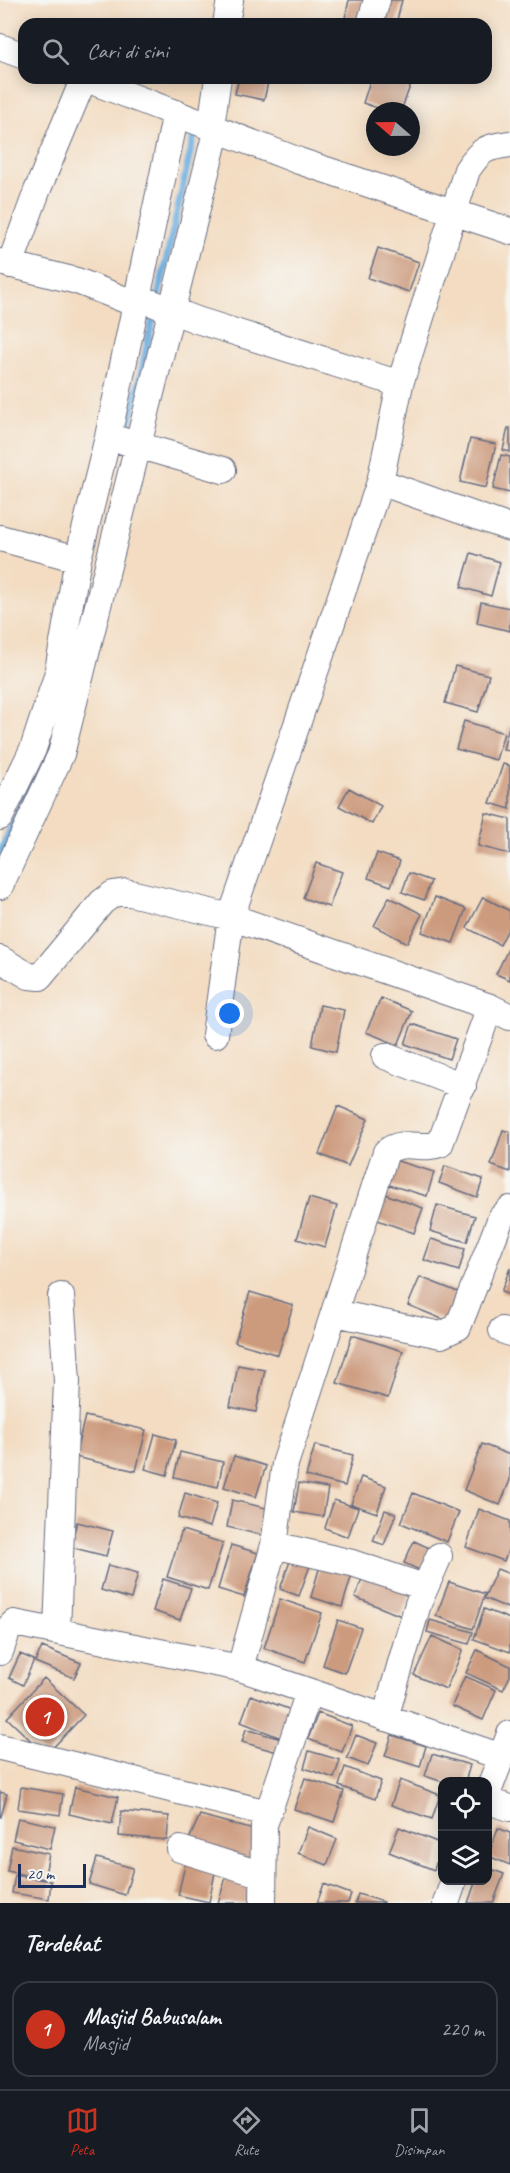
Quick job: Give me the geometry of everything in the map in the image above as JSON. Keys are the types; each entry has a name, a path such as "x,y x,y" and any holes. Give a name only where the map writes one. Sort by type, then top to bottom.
{"street":[{"path":"227,18 230,0"},
{"path":"372,18 377,0"},
{"path":"0,47 18,54"},
{"path":"82,84 5,263 77,281 400,384"},
{"path":"100,84 299,161 453,214 510,231"},
{"path":"0,886 61,754 122,441 200,122 216,84"},
{"path":"2,809 33,749 57,676 78,559 122,441 200,122"},
{"path":"215,1035 231,917 380,482 400,384 467,170 487,147 510,144"},
{"path":"122,441 224,470"},
{"path":"380,482 510,528"},
{"path":"0,538 78,559"},
{"path":"0,959 28,976 40,977 102,903 126,892 231,917 500,1012 463,1086 440,1144 433,1147 401,1144 386,1152 285,1464 274,1545 240,1668"},
{"path":"385,1056 463,1086"},
{"path":"335,1313 441,1335 449,1333 458,1327 501,1218 510,1209"},
{"path":"57,1631 67,1381 61,1296"},
{"path":"274,1545 352,1563 424,1587"},
{"path":"385,1718 424,1587 439,1556"},
{"path":"0,1652 8,1629 14,1623 240,1668 385,1718 506,1746 492,1782"},
{"path":"263,1903 266,1819 309,1692"},
{"path":"0,1747 108,1781"},
{"path":"0,1762 108,1781 266,1819"},
{"path":"492,1802 510,1808"},
{"path":"180,1849 263,1875"},
{"path":"446,1903 453,1885"}],"building":[{"path":"349,0 364,0 360,18 345,18"},
{"path":"381,0 402,0 398,18 376,18"},
{"path":"238,84 268,84 264,100 235,94"},
{"path":"369,84 411,84 404,102 366,102 366,104 363,103"},
{"path":"378,248 419,262 409,292 368,278"},
{"path":"508,428 510,428 510,452 503,450"},
{"path":"470,439 496,444 486,488 460,482"},
{"path":"501,455 510,457 510,493 493,489"},
{"path":"471,553 500,562 491,596 461,587"},
{"path":"481,602 510,608 510,631 477,623"},
{"path":"455,666 489,675 478,712 445,703"},
{"path":"464,721 504,733 496,760 456,749"},
{"path":"510,722 510,751 503,750"},
{"path":"503,764 510,766 510,809 490,803"},
{"path":"349,788 381,806 372,824 339,806"},
{"path":"486,813 510,819 510,854 478,846"},
{"path":"377,853 400,861 391,886 368,878"},
{"path":"316,863 342,872 329,907 303,898"},
{"path":"409,873 431,881 424,900 402,892"},
{"path":"389,897 422,914 407,943 374,926"},
{"path":"435,897 466,909 453,943 422,932"},
{"path":"483,897 510,911 510,925 500,945 467,928"},
{"path":"510,945 510,980 496,974"},
{"path":"381,998 412,1011 398,1045 366,1032"},
{"path":"320,1005 344,1010 336,1052 312,1046"},
{"path":"412,1024 456,1039 449,1059 405,1044"},
{"path":"338,1106 368,1119 348,1166 319,1154"},
{"path":"503,1130 510,1132 510,1172 491,1165"},
{"path":"394,1160 434,1172 427,1196 386,1184"},
{"path":"445,1166 483,1179 477,1197 439,1183"},
{"path":"385,1194 423,1208 414,1233 375,1219"},
{"path":"309,1198 337,1206 325,1247 297,1239"},
{"path":"437,1205 475,1216 467,1242 430,1231"},
{"path":"431,1239 465,1249 459,1271 424,1260"},
{"path":"510,1268 510,1295 501,1292"},
{"path":"420,1277 458,1292 447,1321 408,1305"},
{"path":"250,1292 293,1305 278,1355 235,1342"},
{"path":"352,1335 403,1351 388,1398 337,1383"},
{"path":"238,1365 265,1370 256,1412 230,1407"},
{"path":"85,1416 146,1430 136,1471 75,1457"},
{"path":"155,1434 176,1440 167,1475 145,1469"},
{"path":"482,1444 510,1455 510,1480 500,1505 464,1490"},
{"path":"315,1445 353,1455 345,1486 306,1476"},
{"path":"180,1452 223,1462 218,1487 174,1477"},
{"path":"234,1456 266,1466 256,1497 224,1487"},
{"path":"361,1477 386,1486 377,1513 351,1504"},
{"path":"299,1483 328,1488 323,1517 294,1512"},
{"path":"185,1493 217,1503 210,1527 178,1518"},
{"path":"413,1493 459,1512 447,1542 401,1523"},
{"path":"232,1500 270,1509 265,1536 227,1527"},
{"path":"334,1500 358,1508 348,1537 325,1528"},
{"path":"479,1509 510,1521 510,1545 504,1561 466,1547"},
{"path":"385,1510 396,1514 384,1545 373,1541"},
{"path":"77,1522 113,1531 106,1556 70,1547"},
{"path":"182,1530 223,1543 208,1590 167,1577"},
{"path":"414,1541 436,1551 426,1573 404,1563"},
{"path":"231,1545 258,1553 244,1597 218,1589"},
{"path":"293,1553 312,1560 299,1596 280,1589"},
{"path":"321,1562 353,1571 342,1607 311,1597"},
{"path":"108,1565 138,1573 131,1599 101,1590"},
{"path":"497,1569 510,1574 510,1609 484,1598"},
{"path":"365,1571 412,1590 401,1616 355,1597"},
{"path":"163,1579 191,1588 180,1620 153,1611"},
{"path":"449,1582 485,1594 473,1629 436,1616"},
{"path":"280,1599 322,1613 305,1662 264,1648"},
{"path":"484,1609 510,1619 510,1652 474,1639"},
{"path":"338,1620 361,1628 345,1673 323,1665"},
{"path":"430,1620 473,1632 469,1644 427,1632"},
{"path":"432,1636 463,1650 446,1689 414,1675"},
{"path":"42,1647 81,1663 74,1678 35,1662"},
{"path":"477,1650 510,1666 510,1676 503,1690 466,1673"},
{"path":"20,1654 34,1660 23,1685 9,1678"},
{"path":"465,1676 496,1690 483,1720 452,1706"},
{"path":"44,1678 84,1715 46,1755 7,1718"},
{"path":"251,1695 291,1710 281,1738 241,1722"},
{"path":"318,1713 352,1726 342,1752 308,1739"},
{"path":"246,1729 281,1739 277,1752 242,1742"},
{"path":"356,1735 377,1743 368,1766 347,1758"},
{"path":"392,1735 426,1746 420,1767 385,1756"},
{"path":"309,1751 340,1760 334,1778 304,1768"},
{"path":"432,1754 470,1765 466,1777 438,1777 438,1780 425,1776"},
{"path":"345,1767 381,1781 375,1799 339,1786"},
{"path":"305,1778 344,1791 334,1822 294,1809"},
{"path":"400,1780 438,1794 432,1819 391,1805"},
{"path":"21,1787 63,1794 60,1815 18,1809"},
{"path":"75,1787 118,1797 112,1824 69,1814"},
{"path":"0,1792 7,1794 1,1817 0,1817"},
{"path":"121,1811 169,1816 167,1840 119,1836"},
{"path":"200,1815 261,1832 252,1865 186,1846"},
{"path":"18,1818 55,1826 50,1849 13,1840"},
{"path":"308,1827 337,1839 327,1865 298,1853"},
{"path":"399,1827 438,1842 438,1857 434,1870 389,1852"},
{"path":"498,1828 510,1833 510,1865 492,1858 492,1845"},
{"path":"12,1846 49,1854 44,1879 7,1871"},
{"path":"97,1858 133,1868 125,1895 89,1884"},
{"path":"186,1861 216,1868 209,1902 178,1895"},
{"path":"492,1870 504,1874 493,1903 468,1903 474,1885 492,1885"},
{"path":"227,1874 256,1884 250,1903 218,1903"},
{"path":"15,1875 51,1881 49,1899 12,1893"},
{"path":"324,1884 351,1894 348,1903 317,1903"},
{"path":"358,1894 384,1902 384,1903 355,1903"}],"waterway":[{"path":"127,435 196,127"},
{"path":"0,853 44,753"}],"place":[{"name":"Masjid Babusalam","path":"45,1717"}]}
